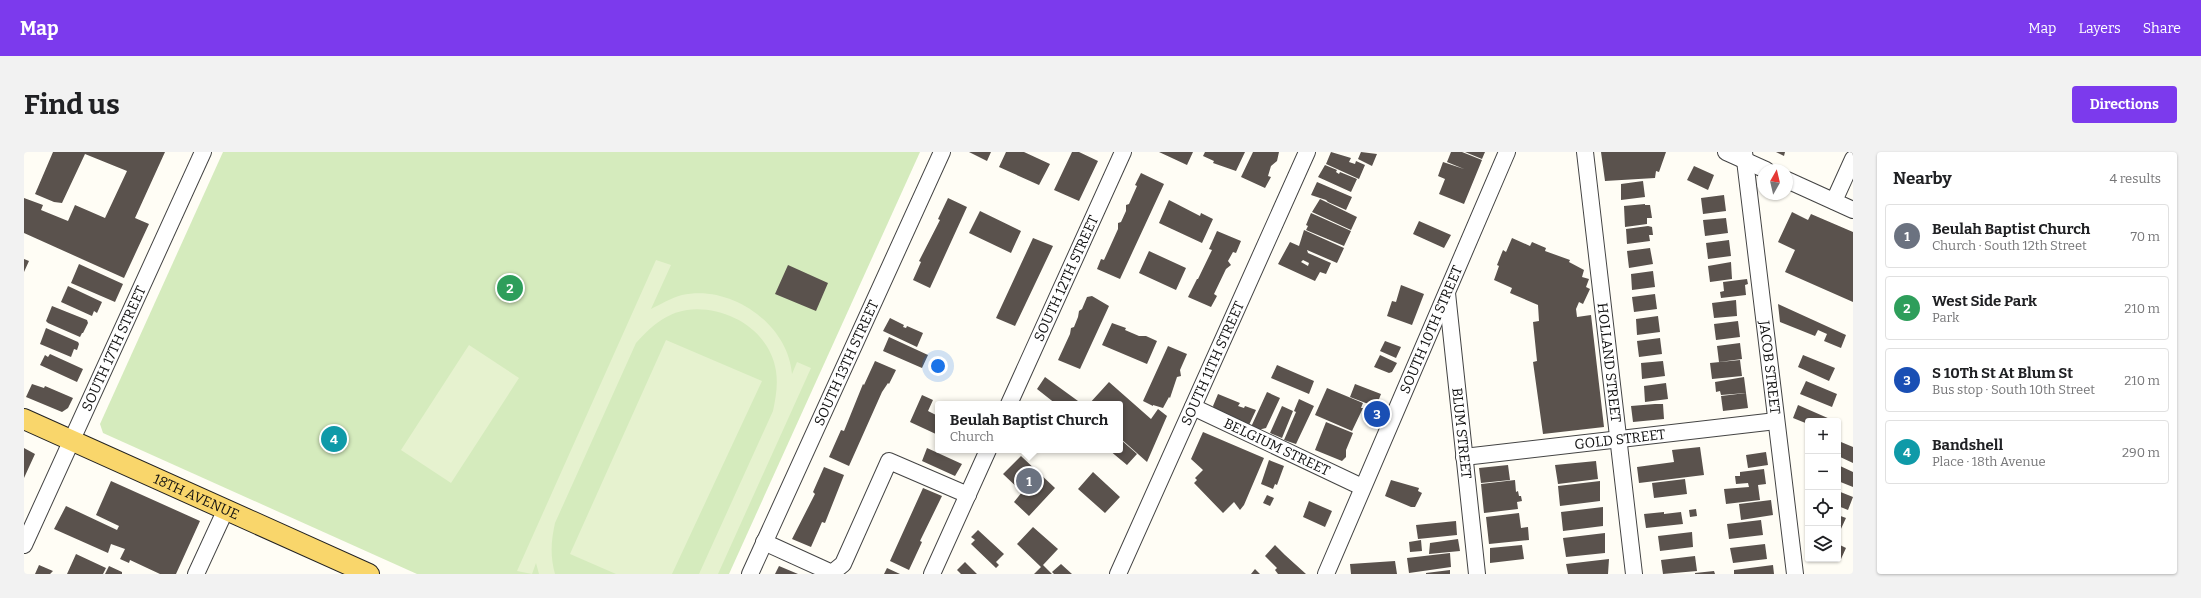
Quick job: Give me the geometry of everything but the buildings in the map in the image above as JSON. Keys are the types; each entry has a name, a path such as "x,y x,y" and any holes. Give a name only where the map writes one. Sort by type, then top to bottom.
{"main road":[{"name":"18TH AVENUE","path":"24,419 369,574"}],"street":[{"name":"SOUTH 17TH STREET","path":"24,545 203,152"},
{"name":"SOUTH 13TH STREET","path":"750,574 942,152"},
{"name":"SOUTH 12TH STREET","path":"1010,401 1123,152"},
{"name":"SOUTH 11TH STREET","path":"1118,574 1307,152"},
{"name":"SOUTH 10TH STREET","path":"1326,574 1362,487 1507,152"},
{"name":"HOLLAND STREET","path":"1585,152 1634,574"},
{"path":"1726,152 1744,156 1757,164"},
{"name":"JACOB STREET","path":"1744,156 1795,574"},
{"path":"1834,201 1853,159"},
{"path":"1793,183 1853,210"},
{"name":"BLUM STREET","path":"1446,292 1477,574"},
{"name":"BELGIUM STREET","path":"1193,407 1362,487"},
{"name":"GOLD STREET","path":"1464,457 1776,420"},
{"path":"932,574 987,453"},
{"path":"764,542 832,573 843,564 890,461 968,495"},
{"path":"196,574 226,509"}],"green space":[{"path":"223,152 920,152 729,574 417,574 103,433 100,424"},
{"path":"656,260 671,265 651,309 678,296 701,293 719,296 737,302 754,312 768,324 780,339 788,356 792,374 797,362 811,368 718,574 699,574 773,411 777,381 776,371 772,356 765,343 744,323 731,316 717,312 687,310 672,314 658,322 636,343 555,523 552,561 555,574 539,574 536,563 532,574 517,571"},
{"path":"666,340 762,381 672,574 616,574 570,554"},
{"path":"469,345 519,378 451,483 401,450"}],"place":[{"name":"West Side Park","path":"510,288"},
{"name":"S 10Th St At Blum St","path":"1377,414"},
{"name":"Bandshell","path":"334,439"},
{"name":"Beulah Baptist Church","path":"1029,481"}]}
